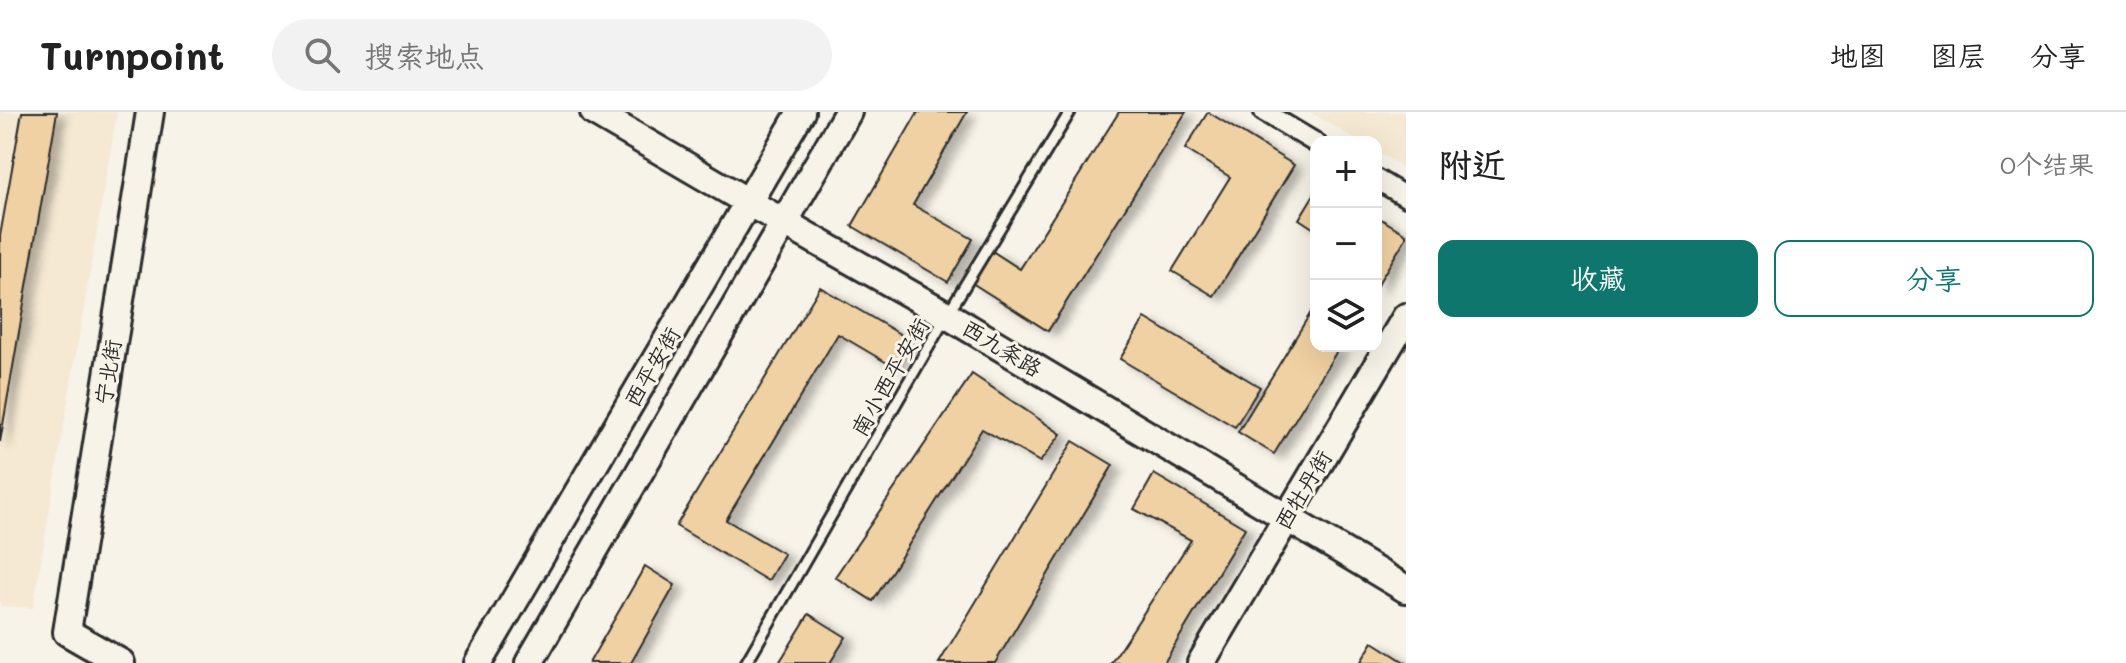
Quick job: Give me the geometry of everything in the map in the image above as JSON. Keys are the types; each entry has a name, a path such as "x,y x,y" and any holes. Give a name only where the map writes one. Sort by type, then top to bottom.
{"main road":[{"name":"宁北街","path":"121,663 67,632 150,112"},
{"name":"西九条路","path":"594,112 947,315 1406,589"},
{"name":"西平安街","path":"478,663 801,112"},
{"name":"西平安街","path":"529,663 848,112"},
{"name":"西牡丹街","path":"1201,663 1406,317"}],"street":[{"path":"1264,112 1310,139"},
{"path":"1382,183 1406,197"}],"lane":[{"name":"南小西平安街","path":"746,663 947,315 1070,112"}],"shaded area":[{"path":"0,112 117,112 33,608 0,606"},
{"path":"1310,112 1406,112 1406,169 1382,155 1382,136 1350,136"}],"building":[{"path":"22,112 57,112 0,442 0,236"},
{"path":"918,112 967,112 913,205 973,239 948,282 852,226"},
{"path":"1119,112 1186,112 1048,331 972,283 992,251 1020,269"},
{"path":"1208,112 1294,165 1214,296 1172,271 1230,177 1185,149"},
{"path":"1310,201 1310,226 1299,219"},
{"path":"1382,220 1406,234 1382,277"},
{"path":"820,287 910,340 894,367 838,334 726,520 784,554 768,581 676,526"},
{"path":"1310,314 1310,352 1336,352 1274,454 1238,432"},
{"path":"1145,318 1260,387 1235,427 1120,359"},
{"path":"972,374 1061,434 1040,462 982,429 873,601 835,577"},
{"path":"1073,441 1113,465 995,663 939,663"},
{"path":"1154,474 1245,528 1164,663 1111,663 1191,540 1134,509"},
{"path":"645,566 675,585 631,663 589,663"},
{"path":"809,614 846,637 830,663 779,663"},
{"path":"1373,642 1406,663 1360,663"}]}
